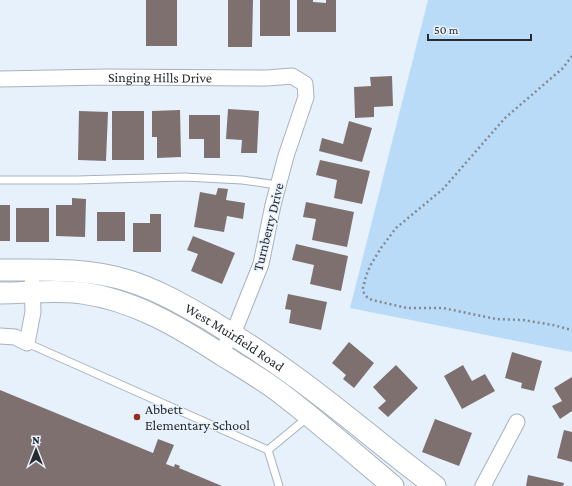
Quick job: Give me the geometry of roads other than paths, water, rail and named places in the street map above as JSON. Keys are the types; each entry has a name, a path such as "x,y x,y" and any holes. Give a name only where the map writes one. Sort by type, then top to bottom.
{"street":[{"name":"Singing Hills Drive","path":"0,79 106,77 267,78 292,76 305,84 306,97"},
{"name":"Turnberry Drive","path":"220,353 233,334 261,264 278,184 306,97"},
{"name":"West Muirfield Road","path":"0,270 55,270 94,274 128,281 163,294 233,334 287,371 316,408 395,486"},
{"path":"0,336 15,337 27,343 32,312 33,270"},
{"name":"West Muirfield Road","path":"0,293 82,293 110,299 145,311 175,325 283,394 316,408 408,466 435,486"},
{"path":"483,486 517,422"},
{"path":"395,486 408,466"}],"lane":[{"path":"0,180 77,180 184,176 278,184"},
{"path":"27,343 268,450 279,486"},
{"path":"268,450 316,408"}],"place":[{"name":"Abbett Elementary School","path":"137,417"}]}
